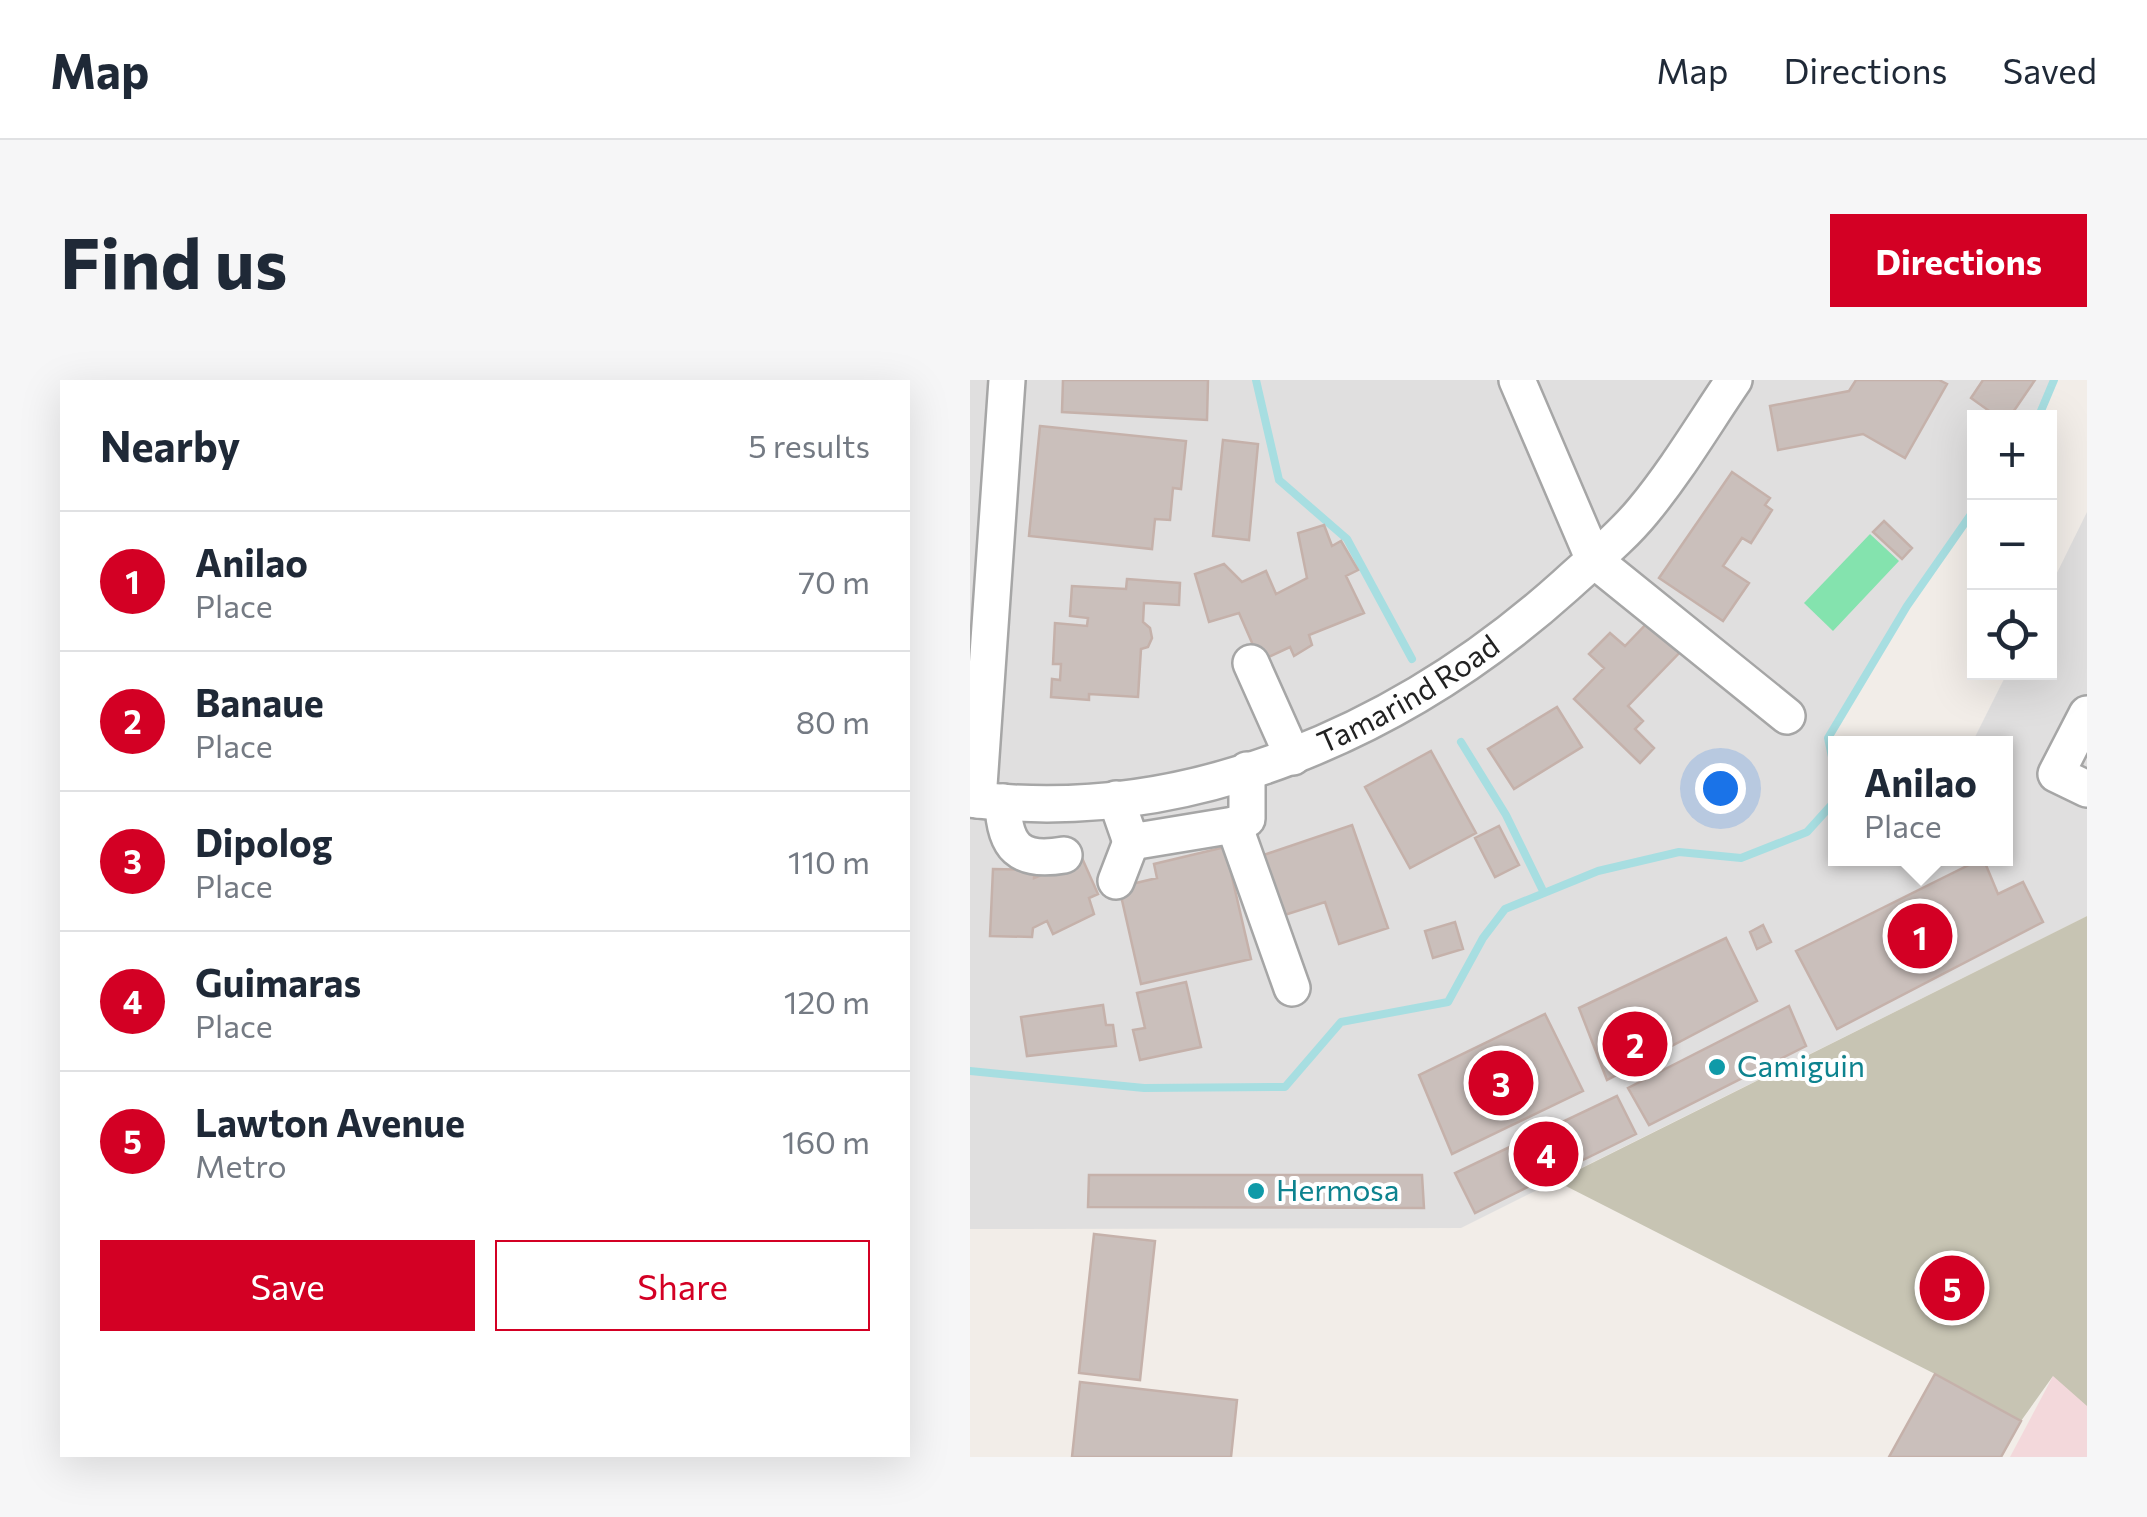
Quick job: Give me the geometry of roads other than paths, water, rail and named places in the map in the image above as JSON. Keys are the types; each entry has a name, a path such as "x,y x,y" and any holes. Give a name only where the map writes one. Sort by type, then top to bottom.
{"street":[{"path":"1007,380 984,800 1004,820 1010,842 1023,853 1040,859 1064,854"},
{"path":"1517,380 1594,560 1787,716"},
{"name":"Tamarind Road","path":"984,800 1116,799 1188,788 1293,757 1420,695 1538,610 1642,513 1734,380"},
{"path":"1252,663 1293,757"},
{"path":"2087,714 2056,774 2087,788"},
{"path":"1131,842 1234,825 1247,819 1247,770"},
{"path":"1116,799 1131,842 1116,881"},
{"path":"1234,825 1292,988"}],"waterway":[{"path":"1256,380 1279,480 1347,539 1412,659"},
{"path":"2041,410 2054,380"},
{"path":"1829,736 1907,606 1967,520"},
{"path":"1461,742 1506,815 1544,893"},
{"path":"970,1071 1144,1088 1285,1087 1341,1022 1448,1002 1483,938 1505,909 1598,871 1679,852 1741,858 1807,832 1828,809"}],"place":[{"name":"Anilao","path":"1920,936"},
{"name":"Banaue","path":"1635,1044"},
{"name":"Camiguin","path":"1717,1067"},
{"name":"Dipolog","path":"1501,1083"},
{"name":"Guimaras","path":"1546,1154"},
{"name":"Hermosa","path":"1256,1191"},
{"name":"Lawton Avenue","path":"1952,1288"}]}
